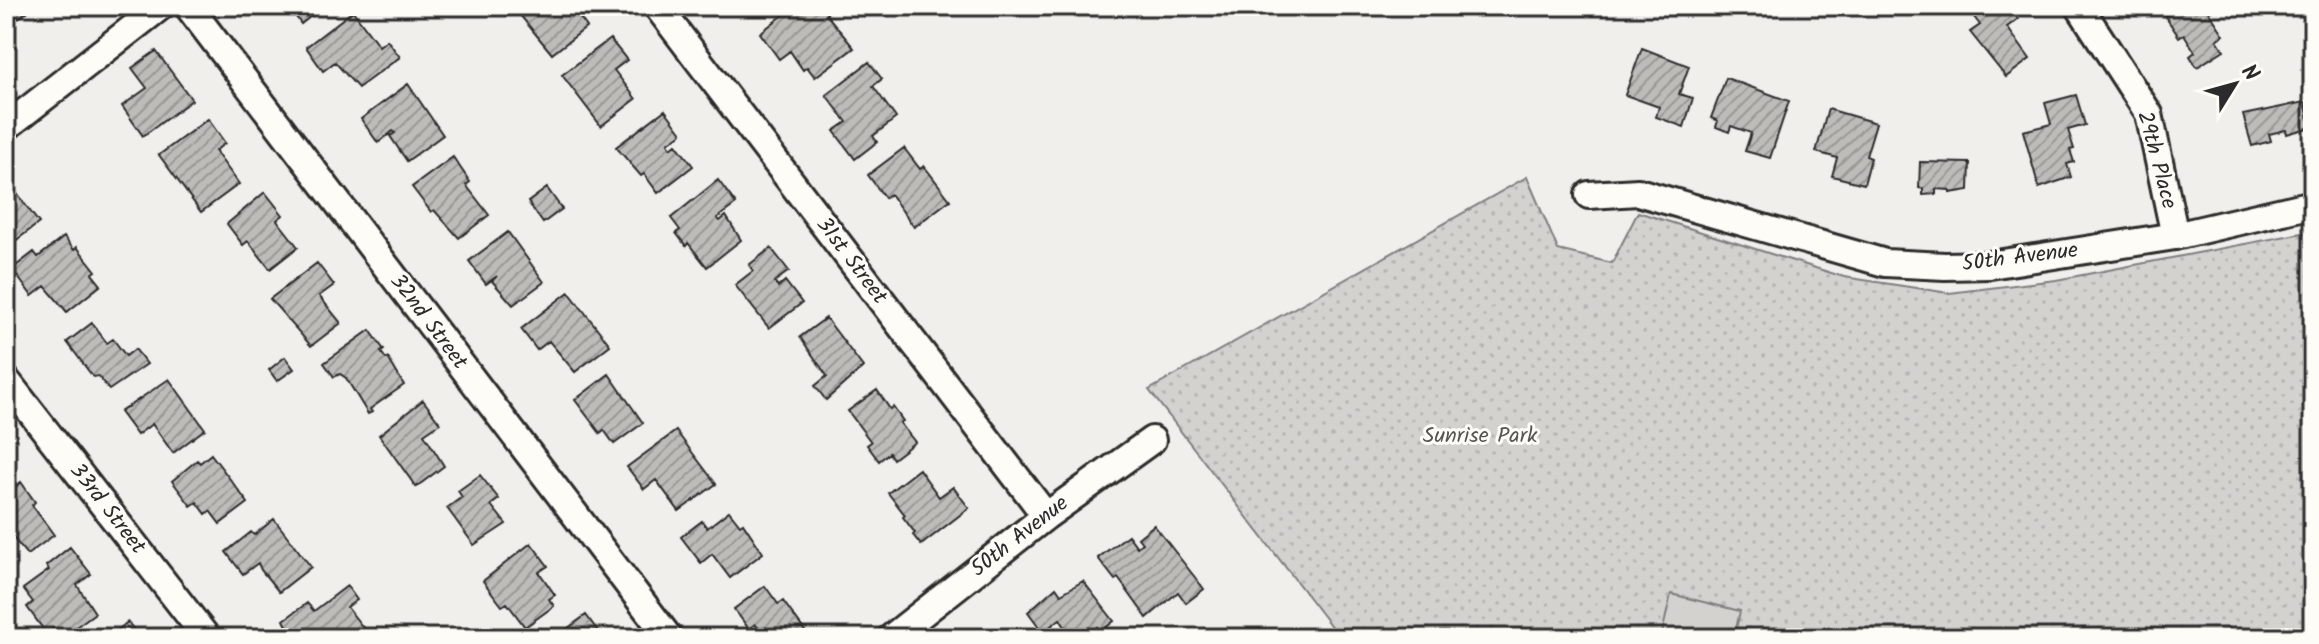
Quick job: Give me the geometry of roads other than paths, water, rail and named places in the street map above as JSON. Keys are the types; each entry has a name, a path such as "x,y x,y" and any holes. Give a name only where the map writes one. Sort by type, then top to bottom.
{"street":[{"path":"6,127 161,6"},
{"name":"32nd Street","path":"188,6 669,638"},
{"name":"31st Street","path":"657,6 1046,516"},
{"name":"29th Place","path":"2079,6 2149,114 2175,236"},
{"name":"50th Avenue","path":"1589,195 1638,192 1885,263 1945,266 1990,265 2175,236 2313,204"},
{"name":"33rd Street","path":"6,380 207,638"},
{"name":"50th Avenue","path":"891,638 1046,516 1152,440"}],"park label":[{"name":"Sunrise Park","path":"1480,436"}]}
